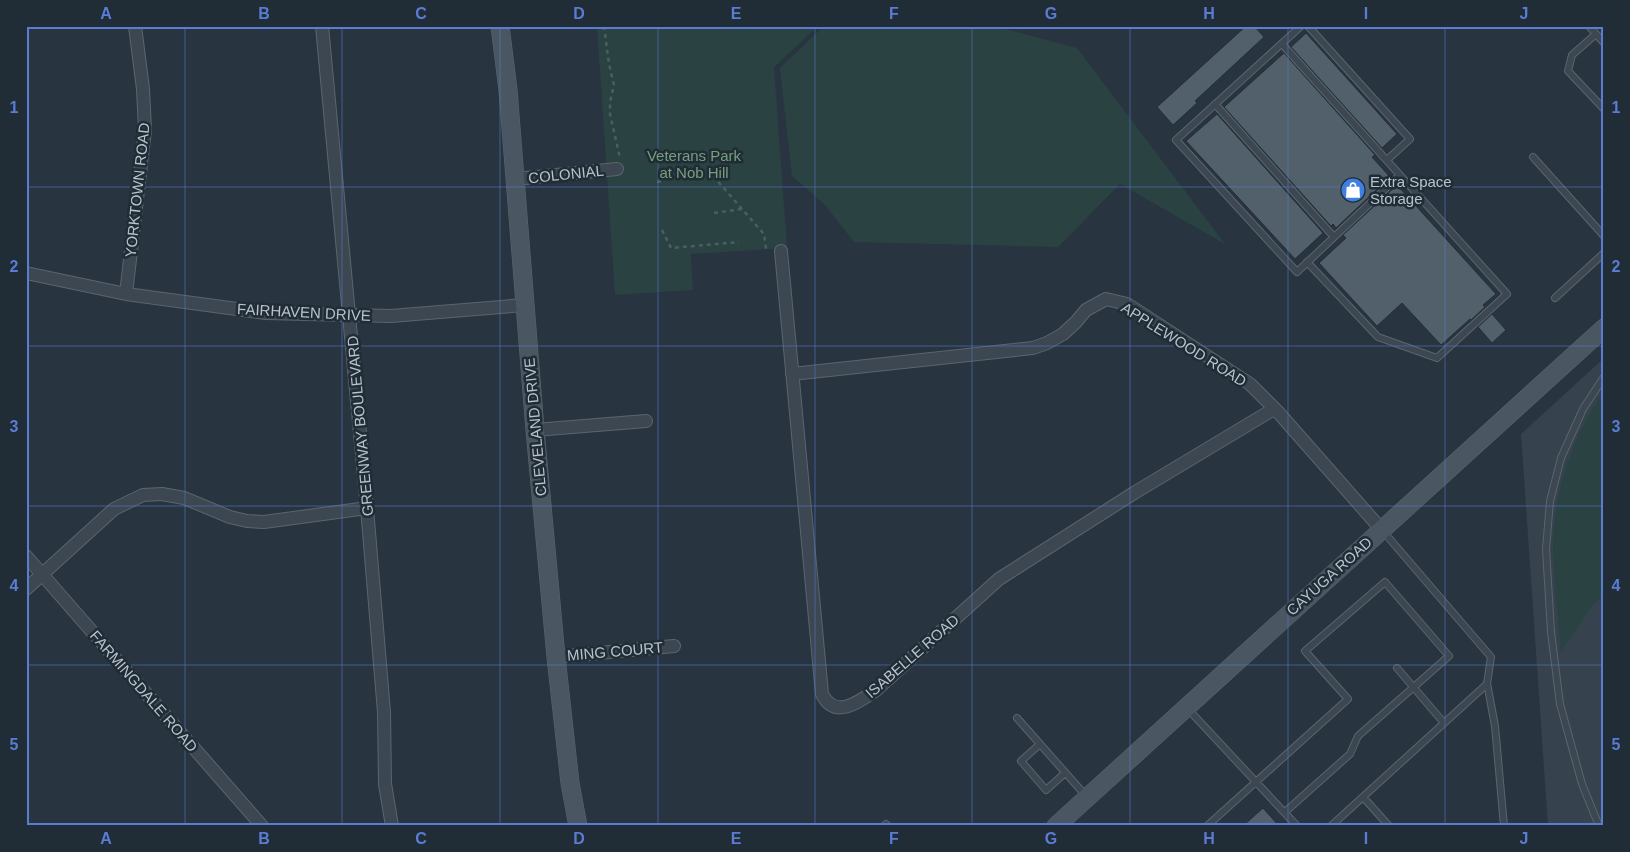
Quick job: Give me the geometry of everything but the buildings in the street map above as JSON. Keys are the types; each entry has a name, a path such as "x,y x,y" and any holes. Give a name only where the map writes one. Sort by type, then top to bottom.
{"street":[{"name":"YORKTOWN ROAD","path":"126,294 145,130 143,89 134,26"},
{"name":"GREENWAY BOULEVARD","path":"322,26 350,314 384,712 385,784 392,826"},
{"name":"CLEVELAND DRIVE","path":"500,26 508,90 524,305 556,657 570,783 578,826"},
{"name":"COLONIAL","path":"515,179 618,164"},
{"name":"ISABELLE ROAD","path":"781,251 822,694 831,705 839,708 863,699 876,690 999,579 1134,493 1274,409"},
{"name":"FAIRHAVEN DRIVE","path":"26,273 126,294 266,313 391,316 524,305"},
{"name":"APPLEWOOD ROAD","path":"792,374 1033,348 1063,334 1086,310 1106,299 1127,304 1250,384 1381,529"},
{"name":"CAYUGA ROAD","path":"1056,826 1604,328"},
{"path":"535,430 646,421"},
{"path":"26,589 114,509 143,495 162,494 184,498 230,517 264,522 367,508"},
{"name":"FARMINGDALE ROAD","path":"26,556 262,826"},
{"name":"MING COURT","path":"556,657 674,646"}],"lane":[{"path":"1302,26 1176,140 1297,272 1400,175"},
{"path":"1308,26 1410,139 1387,160"},
{"path":"1590,26 1604,43"},
{"path":"1596,34 1572,55 1568,71 1604,109"},
{"path":"1282,44 1507,294 1437,358 1378,337 1307,262"},
{"path":"1215,104 1334,237"},
{"path":"1533,157 1604,236"},
{"path":"1555,298 1604,253"},
{"path":"1600,826 1582,784 1560,704 1551,632 1546,549 1550,501 1561,458 1583,409 1604,377"},
{"path":"1381,529 1491,657 1487,683 1495,726 1504,826"},
{"path":"1207,826 1348,699 1305,651 1385,582 1449,656 1358,736 1350,754 1285,812"},
{"path":"1397,668 1444,723"},
{"path":"1331,826 1487,683"},
{"path":"1186,707 1297,826"},
{"path":"1017,718 1087,797"},
{"path":"1040,744 1021,761 1046,790 1065,773"},
{"path":"1363,797 1389,826"},
{"path":"884,826 886,824 888,826"}],"path":[{"path":"604,26 614,85 610,102 610,114 618,164"},
{"path":"713,176 764,234 766,249"},
{"path":"657,182 665,181"},
{"path":"714,213 742,209"},
{"path":"662,230 671,248 740,242"}],"shaded area":[{"path":"1604,358 1604,826 1548,826 1521,434"}],"green space":[{"name":"Veterans Park at Nob Hill","path":"597,26 818,26 774,67 787,248 691,254 693,290 615,295"},
{"path":"824,26 994,26 1077,48 1225,244 1120,184 1058,247 854,242 825,205 792,176 780,68"},
{"path":"1604,392 1604,595 1594,603 1561,651 1553,549 1556,507 1566,466 1583,427"}],"place":[{"name":"Extra Space Storage","path":"1353,190"}]}
